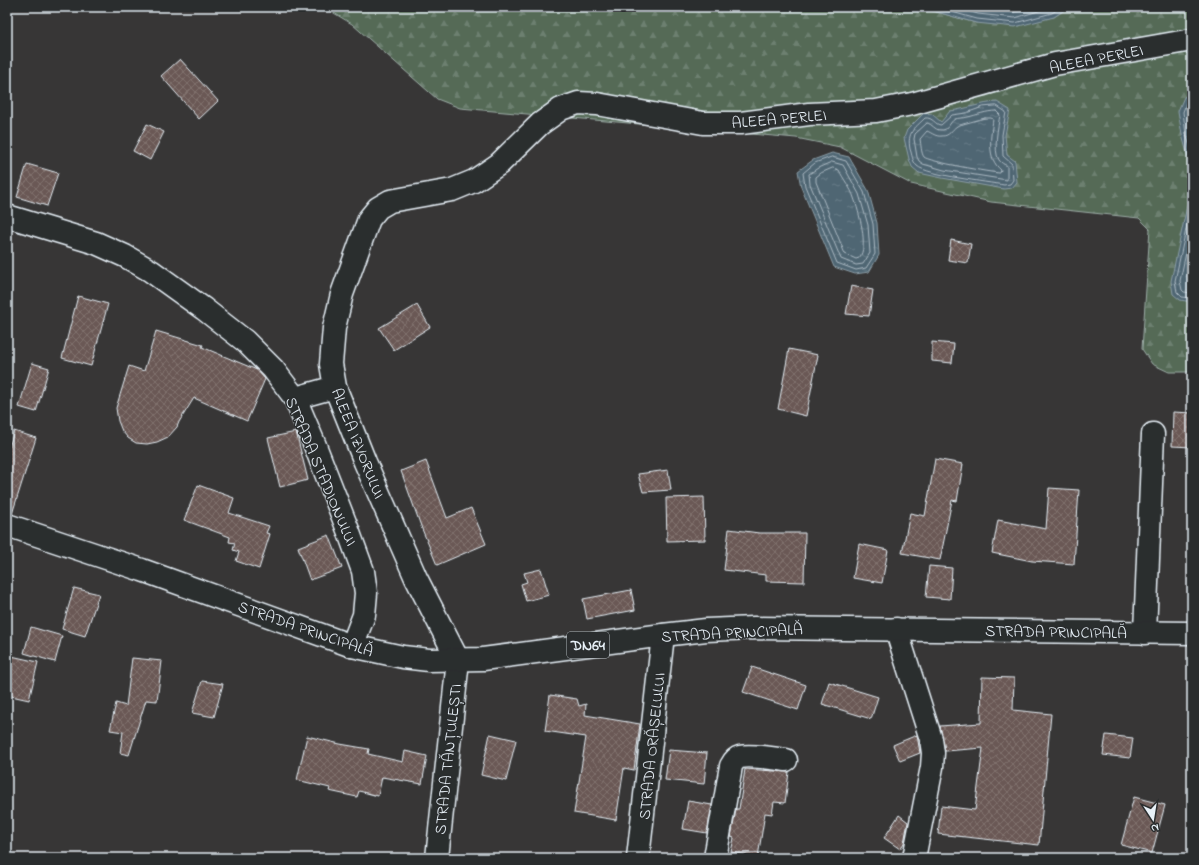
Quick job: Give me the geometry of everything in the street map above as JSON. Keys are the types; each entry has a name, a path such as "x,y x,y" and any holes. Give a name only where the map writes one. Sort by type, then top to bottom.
{"street":[{"name":"ALEEA PERLEI","path":"390,201 452,190 474,181 499,164 540,124 561,109 578,103 597,104 703,122 718,123 741,123 809,114 876,111 912,104 1055,64 1192,40"},
{"name":"ALEEA IZVORULUI","path":"390,201 378,208 369,219 342,294 334,328 332,364 335,387 365,462 416,578 458,660"},
{"name":"STRADA STADIONULUI","path":"7,216 96,243 125,256 151,271 245,341 272,369 295,398 314,443 363,571 366,593 364,615 352,646"},
{"path":"295,398 335,387"},
{"path":"1145,633 1153,434"},
{"name":"STRADA PRINCIPALĂ","path":"7,525 142,570 352,646 403,657 429,660 483,659 663,634 754,628 1192,633"},
{"path":"896,629 931,739 933,754 932,767 914,858"},
{"name":"STRADA ORĂȘELULUI","path":"638,858 663,634"},
{"name":"STRADA TĂNȚULEȘTI","path":"437,858 458,660"},
{"path":"715,858 731,766 734,761 740,757 752,756 786,760"}],"green space":[{"path":"324,7 919,7 976,23 1054,17 1069,7 1192,7 1192,372 1169,372 1152,364 1142,349 1150,229 1139,218 991,202 911,184 840,147 796,138 460,108 437,99 352,24"}],"water":[{"path":"919,7 1069,7 1054,17 1015,27 976,23"},
{"path":"1192,95 1192,171 1182,135 1178,111 1184,97"},
{"path":"997,102 1010,110 1005,135 1007,155 1015,161 1017,182 1012,188 1004,189 942,178 919,173 912,167 904,138 907,130 924,113 932,114 941,122 950,111"},
{"path":"832,153 849,157 868,190 877,223 879,255 869,272 855,274 834,267 801,187 798,171 813,160"},
{"path":"1192,176 1192,302 1180,300 1173,294 1171,281"}],"building":[{"path":"180,59 218,101 199,119 161,76"},
{"path":"147,124 164,132 150,160 133,151"},
{"path":"27,164 58,173 47,206 17,197"},
{"path":"951,240 971,244 968,263 948,260"},
{"path":"851,286 873,290 869,316 846,314"},
{"path":"78,296 108,304 91,366 62,358"},
{"path":"417,305 430,327 394,350 379,328"},
{"path":"156,331 203,345 202,347 257,370 265,379 247,421 194,398 177,427 168,437 157,442 147,444 136,443 128,438 122,431 118,421 116,408 129,366 144,371"},
{"path":"932,342 954,344 952,363 932,361"},
{"path":"789,349 818,355 806,416 778,409"},
{"path":"32,363 49,368 36,412 19,407"},
{"path":"1173,412 1192,413 1192,447 1172,446"},
{"path":"14,431 36,438 12,514 7,513 7,454"},
{"path":"296,432 308,480 280,487 268,438"},
{"path":"935,459 963,464 957,501 952,500 940,560 902,553 910,513 925,516"},
{"path":"426,461 447,518 471,508 486,544 437,565 401,471"},
{"path":"668,470 671,490 643,492 638,474"},
{"path":"198,485 234,498 229,513 269,526 266,533 270,534 259,569 236,561 239,552 233,550 235,543 229,542 230,537 184,520"},
{"path":"1049,488 1079,490 1074,564 1032,561 992,553 998,520 1046,529"},
{"path":"704,497 705,540 667,541 666,498"},
{"path":"729,529 759,533 805,533 804,582 766,581 766,575 724,570"},
{"path":"329,535 342,568 310,580 298,547"},
{"path":"859,544 888,550 882,583 853,578"},
{"path":"929,566 952,568 950,599 926,597"},
{"path":"541,569 549,595 526,601 521,584 527,582 524,573"},
{"path":"74,588 99,594 85,636 62,629"},
{"path":"631,590 635,610 587,619 583,599"},
{"path":"31,627 62,636 55,662 24,653"},
{"path":"7,655 38,662 29,700 7,695"},
{"path":"132,658 162,661 157,701 146,700 129,755 120,753 123,732 110,730 116,703 126,706"},
{"path":"752,667 806,685 798,710 743,692"},
{"path":"982,677 1014,678 1013,710 1051,714 1039,845 938,834 941,806 975,810 983,748 945,751 940,726 981,723"},
{"path":"202,681 223,684 214,717 192,713"},
{"path":"829,682 878,697 871,719 822,704"},
{"path":"550,695 577,699 579,706 586,704 585,715 640,724 634,770 624,768 616,820 574,813 586,737 545,731"},
{"path":"490,734 516,740 506,781 481,775"},
{"path":"917,735 920,753 900,761 893,745"},
{"path":"1106,735 1133,738 1130,758 1103,755"},
{"path":"307,736 369,749 368,754 403,762 405,751 427,756 422,784 382,777 378,796 359,791 357,797 329,791 330,788 297,780"},
{"path":"669,750 707,753 704,784 665,780"},
{"path":"745,769 789,772 785,803 774,802 772,814 765,813 758,857 731,852 734,838 731,837 736,809 739,809"},
{"path":"1134,797 1165,805 1152,853 1121,845"},
{"path":"688,801 712,805 707,833 683,829"},
{"path":"899,815 908,822 904,843 900,849 884,838"}]}
